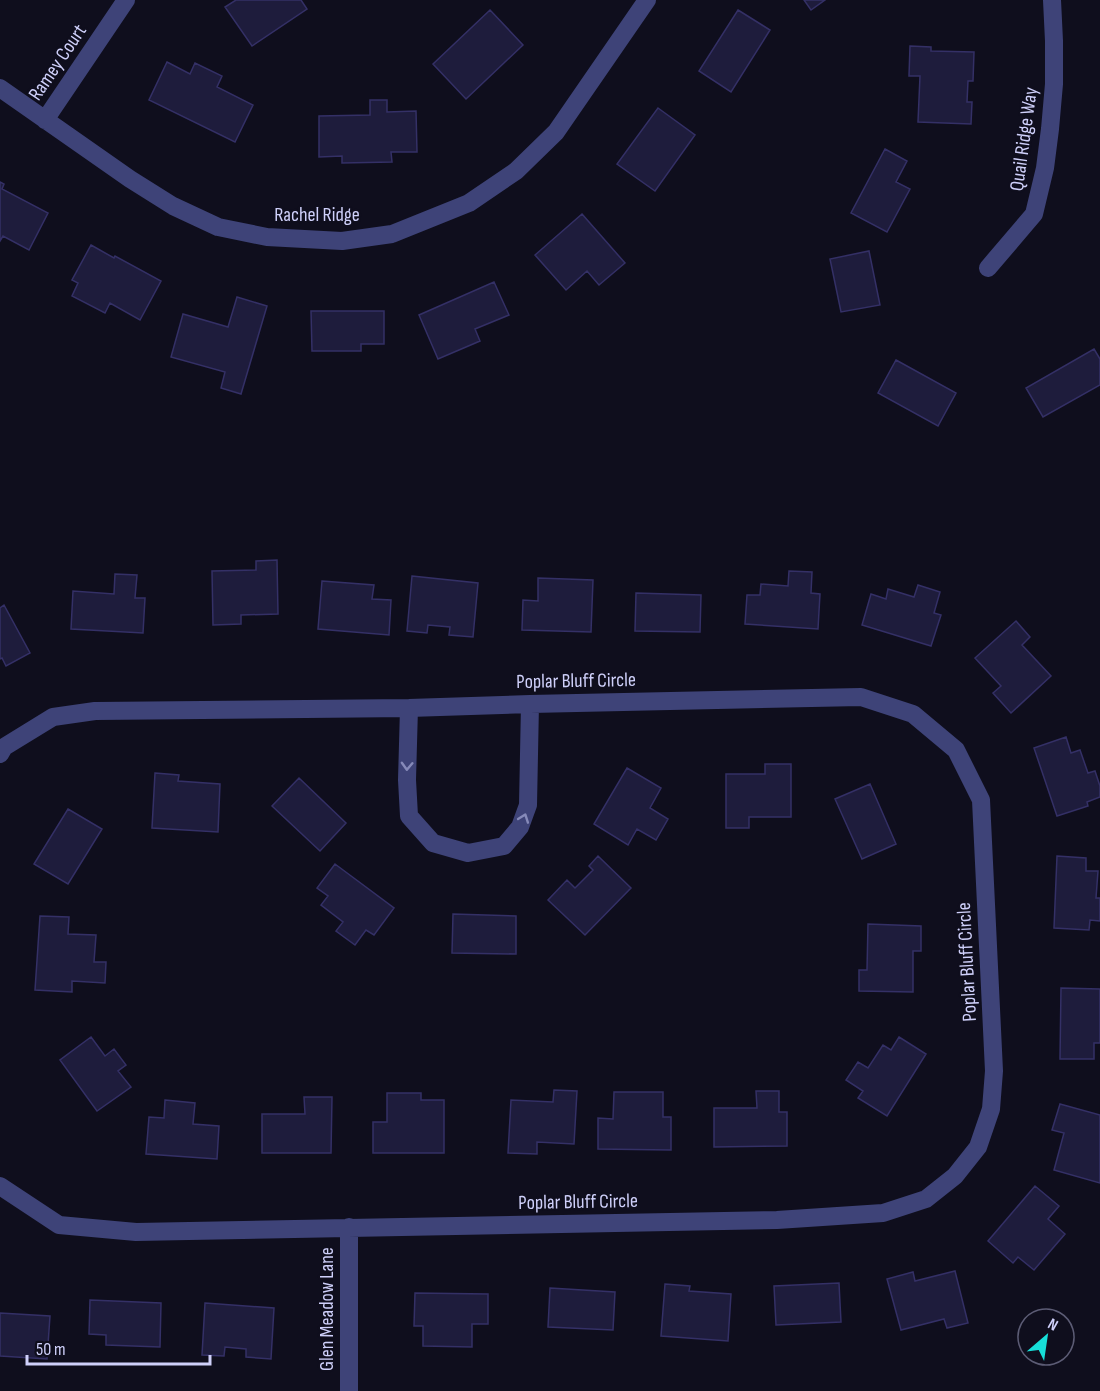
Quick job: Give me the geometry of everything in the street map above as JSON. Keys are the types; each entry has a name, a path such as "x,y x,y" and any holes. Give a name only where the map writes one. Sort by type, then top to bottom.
{"street":[{"name":"Ramey Court","path":"45,120 126,0"},
{"name":"Rachel Ridge","path":"0,88 130,179 173,206 218,227 267,237 342,241 392,234 469,204 516,171 556,132 647,0"},
{"name":"Quail Ridge Way","path":"988,268 1034,214 1045,168 1053,84 1052,0"},
{"name":"Poplar Bluff Circle","path":"0,754 4,747 53,717 95,711 409,708 861,697 913,714 956,750 981,800 994,1071 991,1109 978,1147 955,1176 926,1199 883,1213 777,1220 136,1232 59,1225 0,1186"},
{"path":"409,708 407,780 409,816 433,843 468,854 504,846 520,827 528,805 530,704"},
{"name":"Glen Meadow Lane","path":"349,1227 349,1391"}],"building":[{"path":"236,0 301,0 307,9 252,46 225,7"},
{"path":"804,0 825,0 811,10"},
{"path":"490,10 523,45 466,99 433,64"},
{"path":"738,10 770,30 731,92 699,71"},
{"path":"910,46 931,47 931,51 974,52 973,81 968,81 967,102 972,102 971,124 918,122 920,76 909,76"},
{"path":"167,62 190,74 195,63 222,76 217,87 253,105 235,142 149,100"},
{"path":"370,100 387,100 387,112 416,111 417,152 391,152 392,162 342,163 342,156 319,157 319,116 370,115"},
{"path":"658,108 695,135 655,191 617,164"},
{"path":"885,149 907,161 896,182 910,189 887,232 851,213"},
{"path":"0,182 4,184 2,189 48,213 29,250 3,236 0,241"},
{"path":"582,214 625,263 599,285 587,271 566,290 535,255"},
{"path":"91,245 161,281 140,320 110,303 105,313 72,296 78,283 72,280"},
{"path":"869,251 880,305 841,312 830,259"},
{"path":"494,282 509,315 475,329 480,341 438,359 419,315"},
{"path":"237,297 267,306 241,394 221,388 225,372 171,357 183,314 228,327"},
{"path":"311,311 384,311 384,344 361,344 361,351 312,351"},
{"path":"1094,349 1100,359 1100,385 1043,417 1026,388"},
{"path":"896,360 956,393 938,426 878,393"},
{"path":"277,560 278,614 241,615 241,624 213,625 212,571 256,570 256,561"},
{"path":"789,571 812,572 811,593 820,594 818,629 745,624 747,595 760,595 761,584 788,586"},
{"path":"115,574 137,575 135,598 145,598 143,633 71,629 73,591 114,594"},
{"path":"412,576 478,583 473,637 449,635 450,627 428,625 427,633 407,631"},
{"path":"538,578 593,580 591,632 522,630 523,600 538,601"},
{"path":"322,581 374,585 372,599 391,600 389,635 318,629"},
{"path":"918,585 940,592 934,613 941,615 931,646 862,625 871,594 886,599 888,589 914,597"},
{"path":"636,593 701,595 700,632 635,631"},
{"path":"4,605 30,653 6,666 2,658 0,659 0,608"},
{"path":"1016,621 1030,637 1022,645 1051,676 1011,713 993,693 1001,686 975,658"},
{"path":"1066,737 1071,753 1080,750 1088,773 1095,771 1100,786 1100,797 1087,802 1088,806 1057,816 1034,748"},
{"path":"765,764 791,764 791,817 749,817 749,828 726,828 726,774 765,774"},
{"path":"627,768 661,788 650,808 668,819 656,840 637,829 628,845 594,824"},
{"path":"155,773 179,775 178,781 220,784 218,832 152,828"},
{"path":"299,778 346,823 320,851 272,806"},
{"path":"870,784 896,844 862,859 835,799"},
{"path":"68,809 102,829 68,884 34,864"},
{"path":"598,856 631,888 585,935 548,900 567,880 575,888 593,870 589,866"},
{"path":"1057,856 1086,858 1086,871 1098,871 1096,898 1100,898 1100,921 1090,920 1089,930 1054,928"},
{"path":"335,864 394,908 374,935 366,930 355,945 336,931 343,922 321,905 328,896 317,888"},
{"path":"453,914 516,916 516,954 452,953"},
{"path":"40,916 69,917 68,934 96,935 94,962 106,962 105,983 72,981 72,992 35,990"},
{"path":"868,924 921,926 921,951 913,951 913,992 859,991 859,970 867,970"},
{"path":"1061,988 1100,989 1100,1043 1094,1043 1094,1059 1060,1059"},
{"path":"91,1037 105,1056 114,1049 126,1065 118,1071 131,1087 97,1111 60,1060"},
{"path":"899,1037 926,1054 887,1116 858,1098 863,1091 846,1080 858,1062 868,1068 883,1045 891,1050"},
{"path":"554,1090 577,1091 574,1144 537,1142 537,1154 508,1153 511,1100 553,1102"},
{"path":"756,1091 779,1091 779,1112 787,1112 787,1146 714,1147 714,1108 757,1108"},
{"path":"614,1092 663,1092 663,1117 671,1117 671,1150 598,1149 598,1118 613,1119"},
{"path":"387,1093 421,1093 421,1100 444,1100 444,1153 373,1153 373,1122 387,1122"},
{"path":"304,1097 332,1097 331,1153 262,1153 262,1114 305,1114"},
{"path":"165,1100 195,1103 193,1124 219,1126 217,1159 146,1154 149,1117 164,1118"},
{"path":"1060,1104 1100,1115 1100,1183 1054,1170 1064,1133 1052,1130"},
{"path":"1035,1186 1059,1206 1048,1219 1065,1234 1034,1270 1018,1257 1013,1263 988,1241"},
{"path":"955,1271 968,1323 947,1328 944,1319 901,1330 887,1279 913,1272 915,1281"},
{"path":"839,1283 841,1322 776,1325 774,1286"},
{"path":"665,1284 690,1286 689,1291 731,1294 728,1341 661,1336"},
{"path":"550,1288 615,1292 613,1330 548,1327"},
{"path":"415,1293 488,1294 488,1324 472,1324 472,1347 423,1346 423,1326 414,1326"},
{"path":"90,1300 161,1303 160,1347 106,1345 106,1335 89,1334"},
{"path":"205,1303 274,1308 271,1359 246,1357 246,1349 225,1347 224,1356 202,1355"},
{"path":"0,1313 50,1316 47,1359 0,1356"}]}
